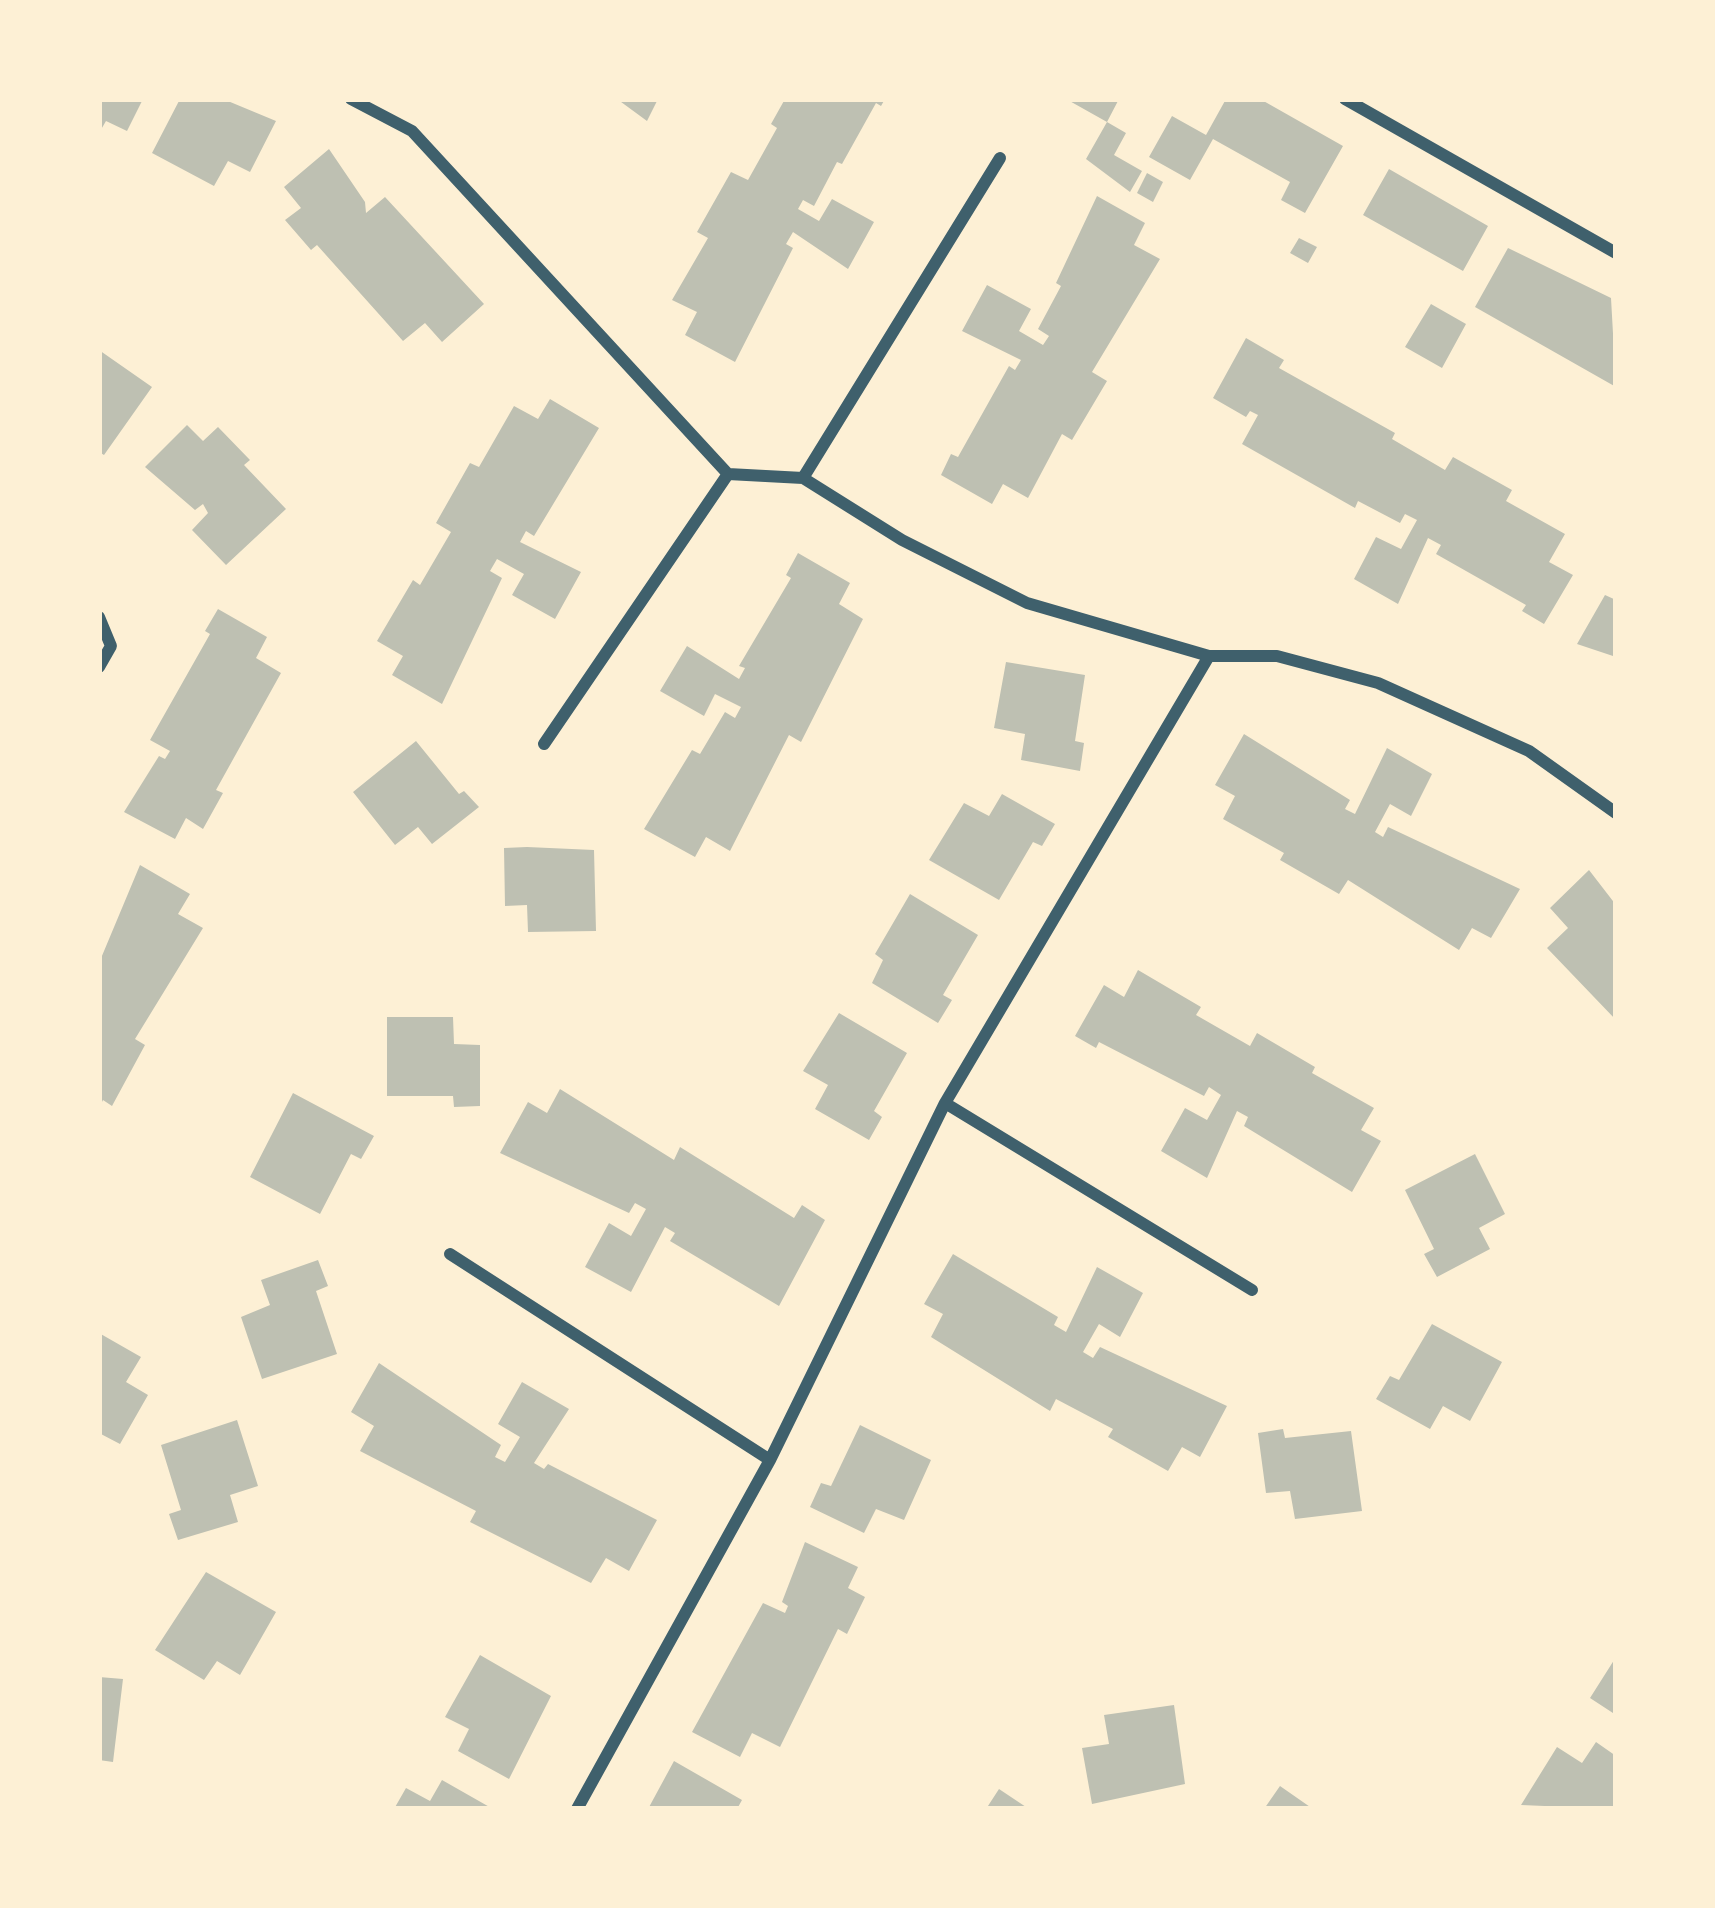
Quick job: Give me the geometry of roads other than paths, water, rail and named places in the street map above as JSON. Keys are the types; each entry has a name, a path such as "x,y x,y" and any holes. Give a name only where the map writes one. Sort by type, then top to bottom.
{"street":[{"path":"351,99 412,131 728,474 803,478 902,540 1027,603 1210,656 1276,656 1378,683 1529,751 1616,814"},
{"path":"1345,99 1616,253"},
{"path":"803,478 1000,158"},
{"path":"544,743 728,474"},
{"path":"99,617 111,646 99,667"},
{"path":"578,1809 770,1460 945,1103 1210,656"},
{"path":"945,1103 1252,1290"},
{"path":"450,1254 770,1460"}]}
